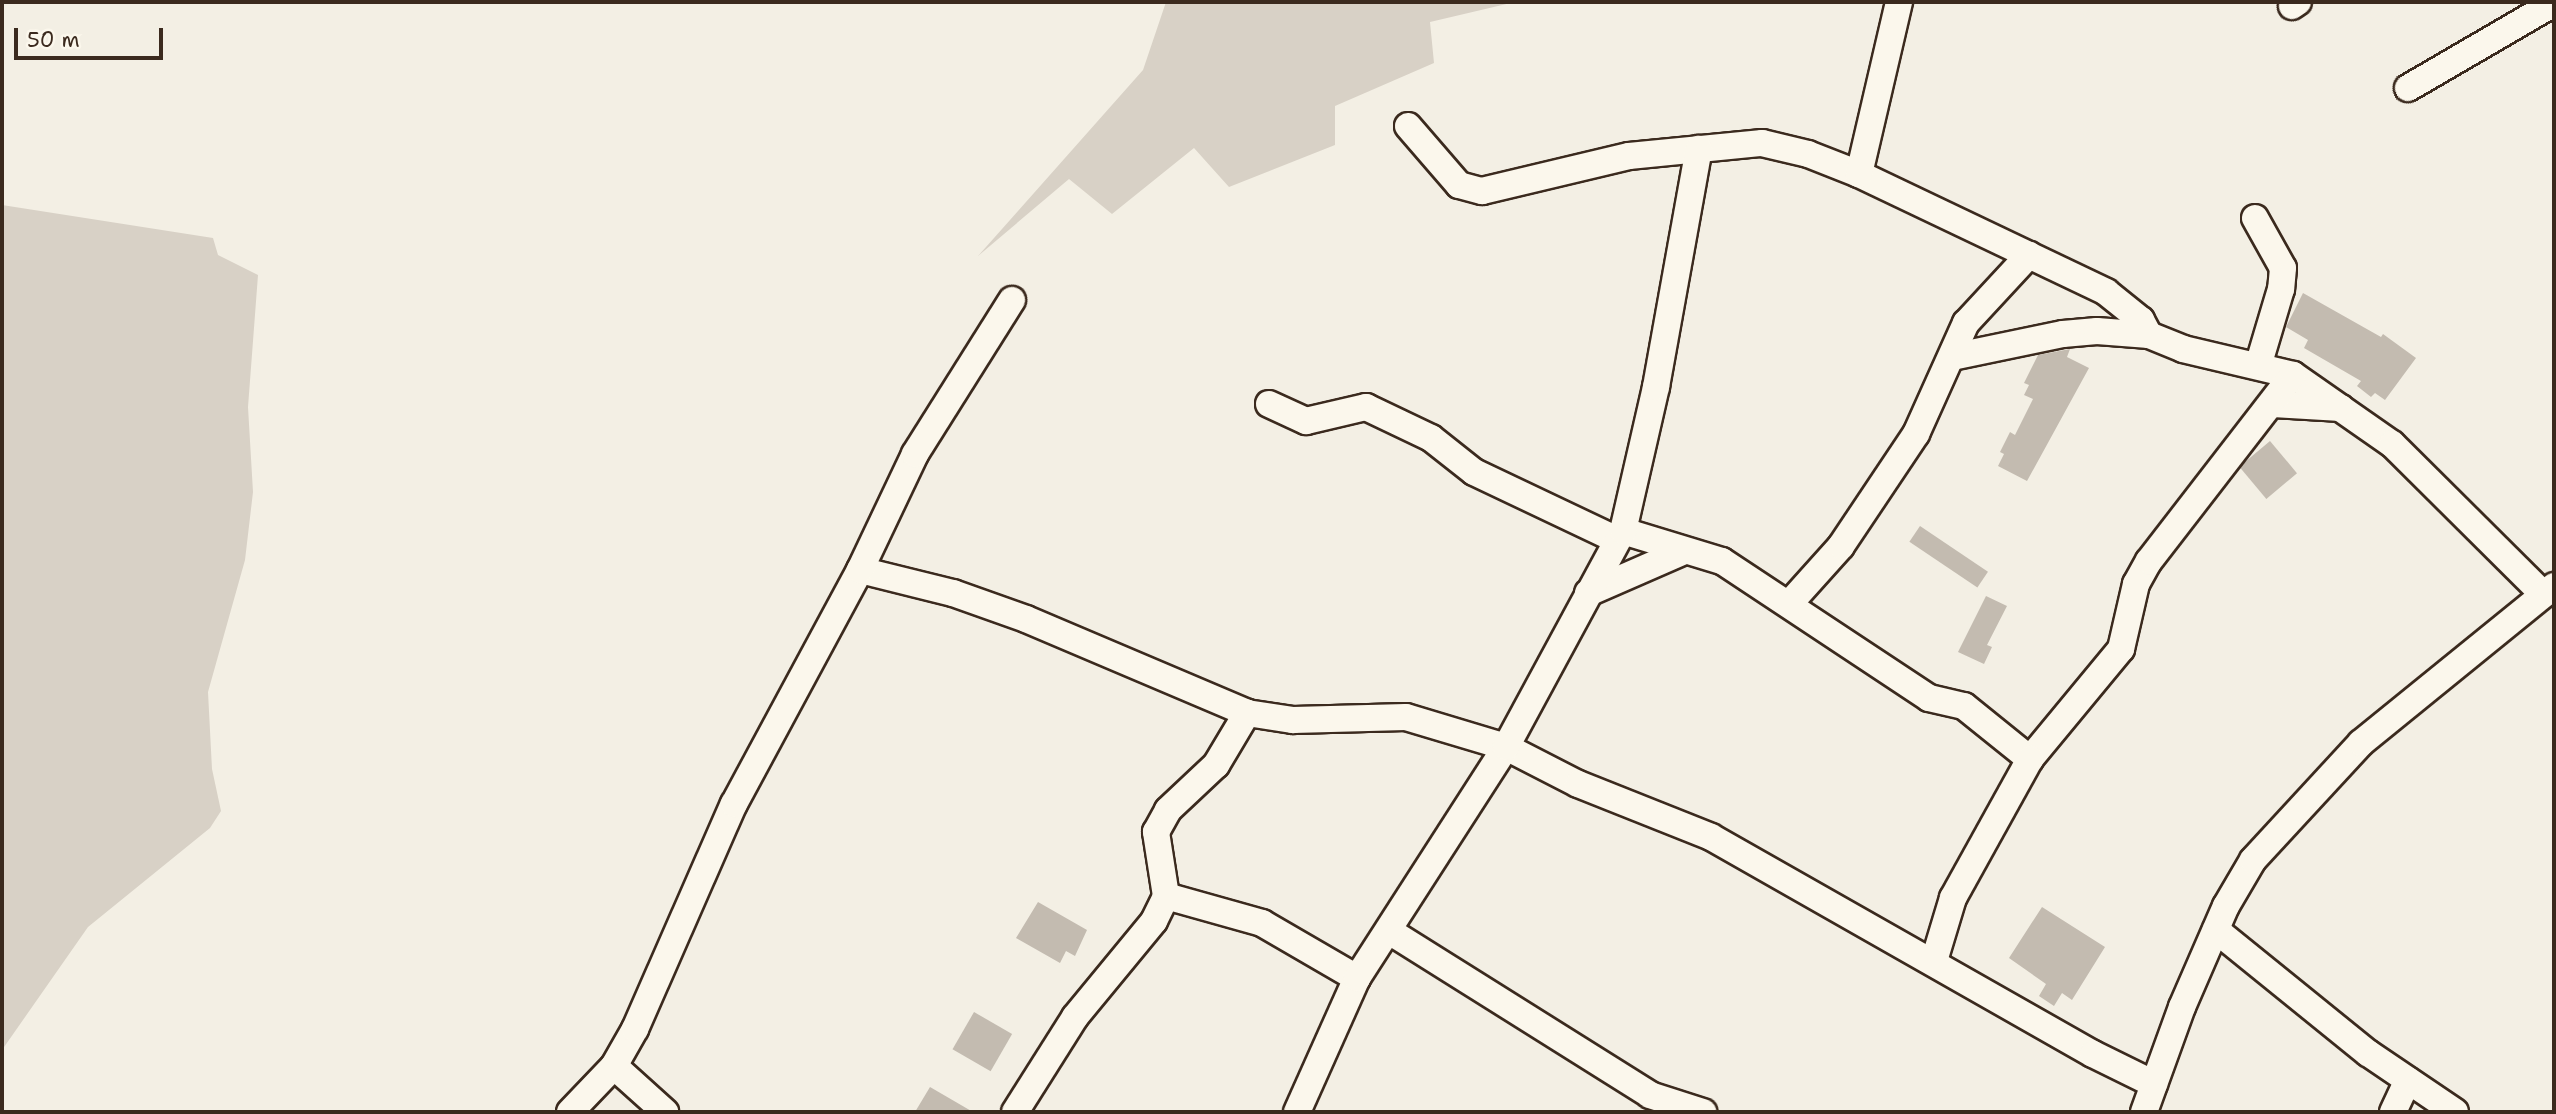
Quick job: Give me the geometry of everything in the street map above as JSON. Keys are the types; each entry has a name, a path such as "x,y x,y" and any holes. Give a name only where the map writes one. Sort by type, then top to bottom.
{"street":[{"path":"1859,174 1899,2"},
{"path":"2408,88 2554,3"},
{"path":"1408,126 1459,185 1482,191 1629,156 1762,144 1808,154 1859,174 2106,292 2141,320 2149,335"},
{"path":"1297,1112 1357,978 1506,747 1620,536 1656,387 1699,149"},
{"path":"2255,218 2283,268 2281,289 2258,366"},
{"path":"1789,604 1840,546 1916,434 1966,323 2029,255"},
{"path":"570,1112 614,1066 665,964 734,804 860,570 915,454 1012,300"},
{"path":"1952,356 2063,334 2097,331 2149,335 2183,349 2293,375 2392,444 2549,590 2361,743 2290,815 2253,860 2216,930 2144,1112"},
{"path":"1934,961 1953,898 2030,760 2122,649 2136,584 2149,561 2293,375"},
{"path":"1269,404 1306,421 1366,407 1431,438 1474,472 1620,536 1722,561 1929,698 1964,706 2030,760"},
{"path":"2273,404 2341,408"},
{"path":"1588,593 1684,551"},
{"path":"860,570 953,593 1026,619 1247,713 1293,720 1406,716 1506,747 1578,784 1710,837 1934,961 2093,1054 2154,1084"},
{"path":"1015,1112 1075,1017 1154,921 1166,896 1156,832 1168,810 1216,765 1247,713"},
{"path":"1166,896 1262,923 1357,978"},
{"path":"1390,930 1436,964 1650,1095 1703,1112"},
{"path":"2216,930 2408,1080 2455,1112"},
{"path":"614,1066 665,1112"},
{"path":"2393,1112 2408,1080"}],"shaded area":[{"path":"1166,2 1515,2 1430,22 1434,63 1335,106 1335,145 1229,187 1194,148 1112,214 1069,179 978,256 1143,70"},
{"path":"2,205 213,238 218,255 258,275 248,407 253,492 245,560 208,692 212,769 221,811 210,828 88,927 2,1050"}],"building":[{"path":"2303,293 2381,337 2383,334 2416,358 2385,400 2375,393 2371,397 2357,386 2361,381 2304,348 2308,340 2286,327"},
{"path":"2070,349 2067,357 2089,368 2027,481 1998,466 2004,454 2000,452 2010,432 2015,435 2033,399 2024,395 2029,385 2024,383 2038,355"},
{"path":"2270,441 2297,473 2266,499 2239,467"},
{"path":"1920,526 1988,572 1977,588 1909,542"},
{"path":"1986,596 2007,606 1987,645 1992,647 1984,664 1958,652"},
{"path":"1038,902 1087,930 1075,956 1066,951 1060,963 1016,938"},
{"path":"2042,907 2105,947 2072,1000 2062,993 2054,1006 2039,996 2046,984 2009,958"},
{"path":"974,1012 1012,1034 991,1071 952,1049"},
{"path":"930,1087 973,1112 915,1112"}]}
